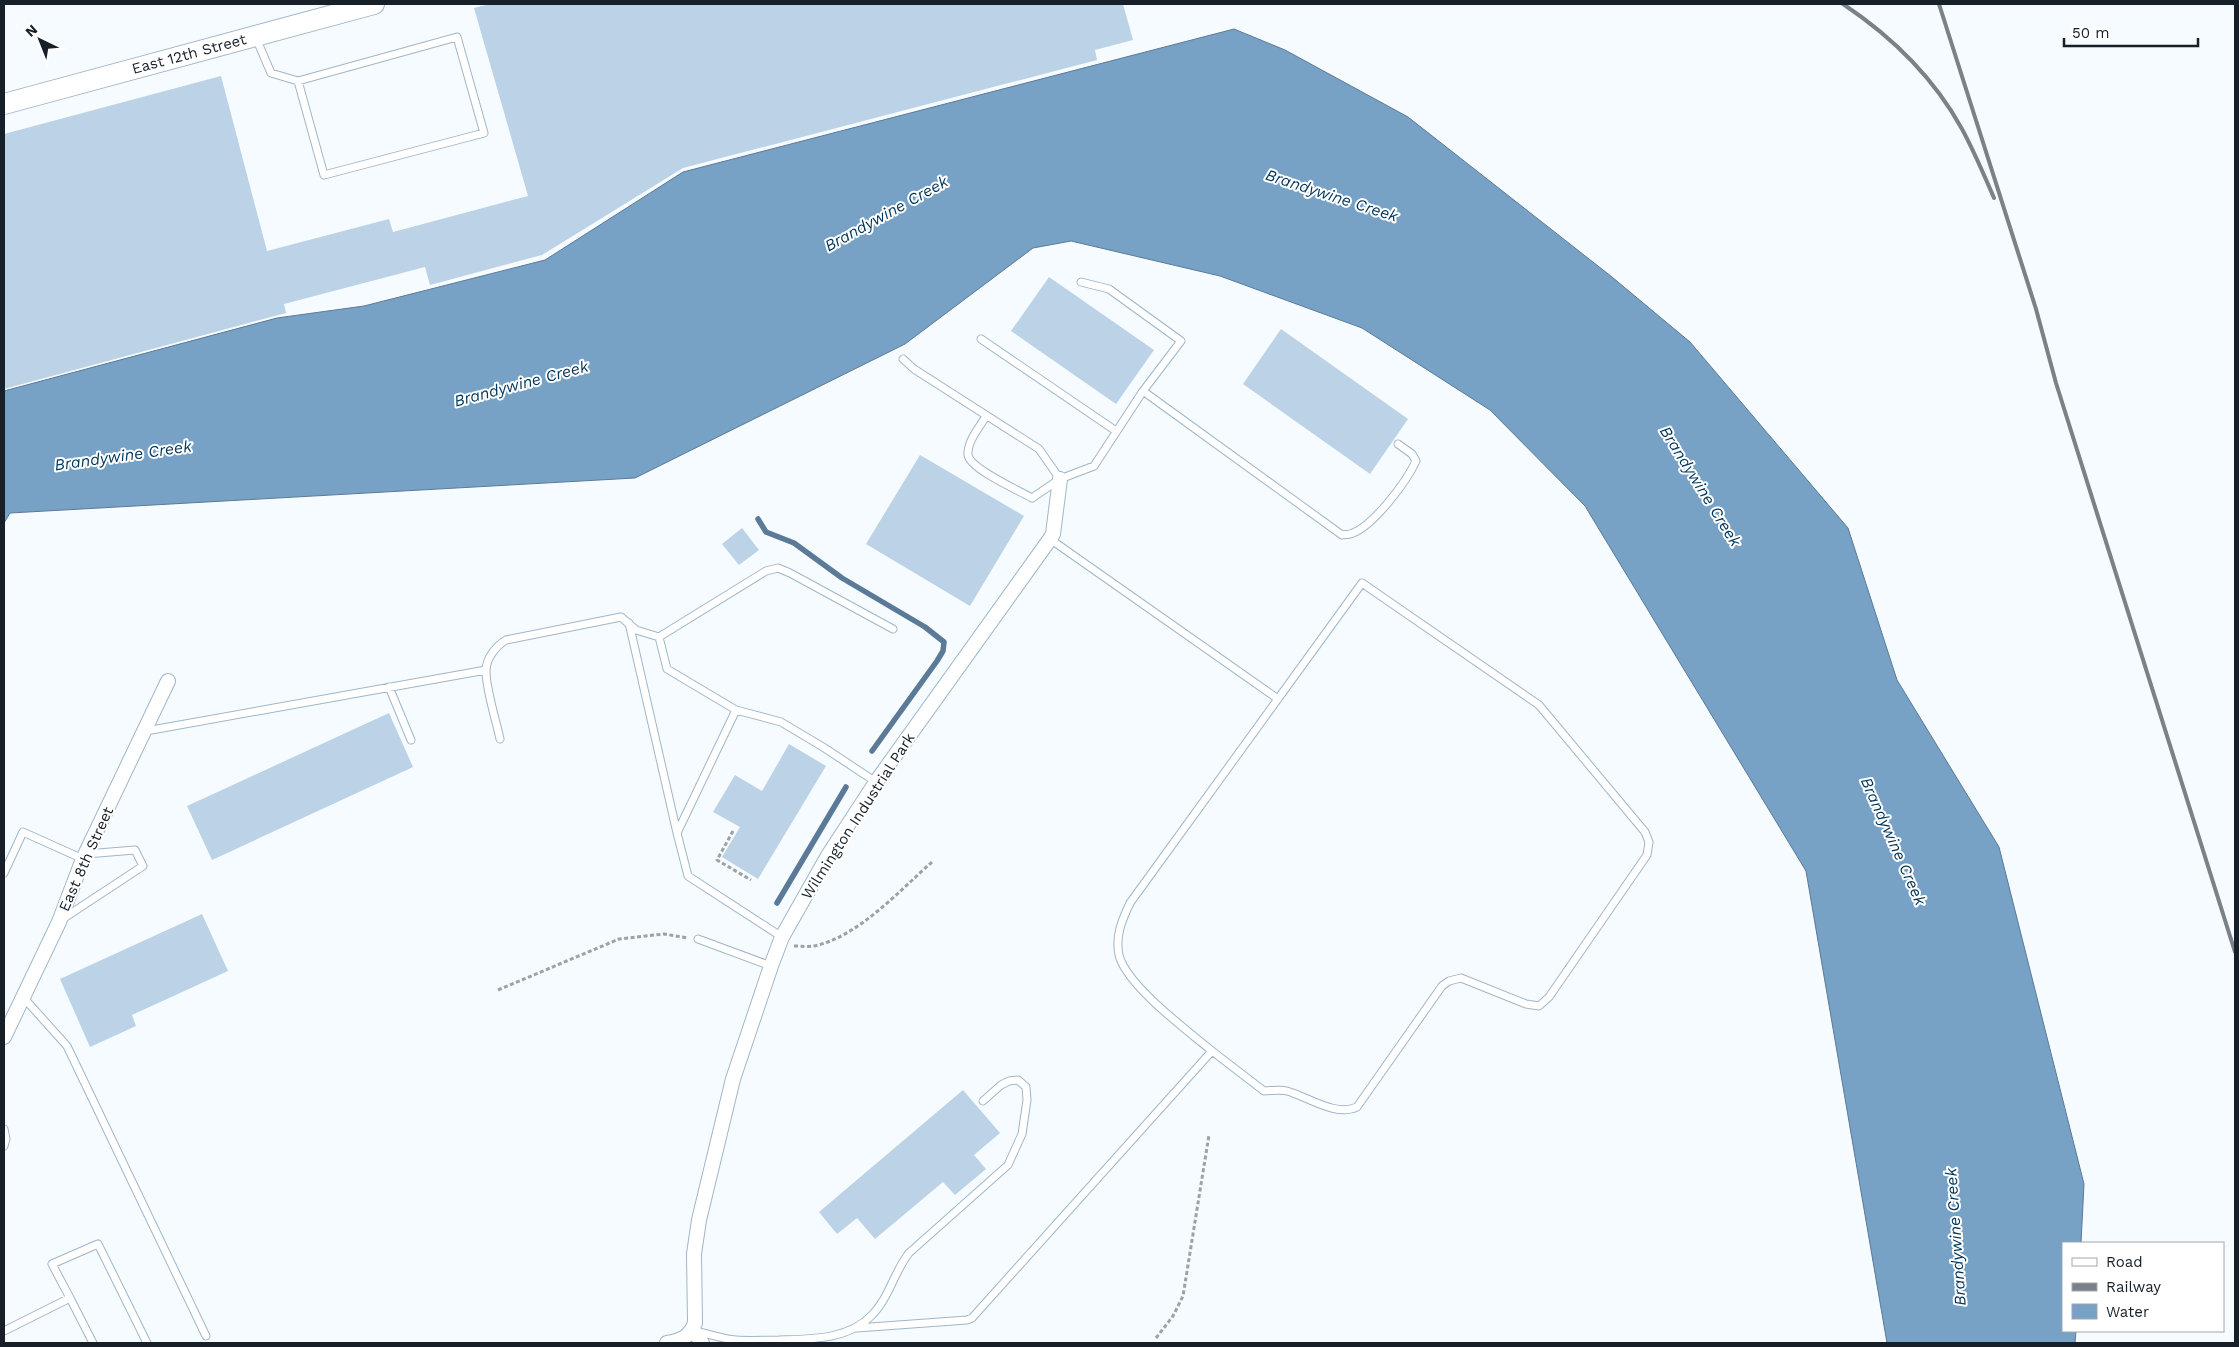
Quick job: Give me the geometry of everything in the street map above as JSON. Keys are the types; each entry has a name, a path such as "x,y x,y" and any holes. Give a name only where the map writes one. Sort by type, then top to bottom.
{"main road":[{"name":"East 12th Street","path":"4,104 374,4"}],"street":[{"name":"Wilmington Industrial Park","path":"692,1330 695,1323 694,1254 699,1220 733,1079 770,966 829,854 876,782 1053,534 1060,479"},
{"name":"East 8th Street","path":"4,1037 59,922 84,856 146,731 168,681"},
{"path":"667,1343 678,1342 692,1330 702,1343"}],"lane":[{"path":"255,36 272,73 298,81 457,37 484,133 324,175 298,81"},
{"path":"986,416 970,444 968,455 972,464 981,471 1032,498 1060,479 1094,466 1116,431 1181,341 1109,289 1081,282"},
{"path":"981,339 1116,431"},
{"path":"902,359 914,369 1039,449 1060,479"},
{"path":"1144,391 1342,535 1353,534 1372,520 1411,472 1416,461 1412,454 1398,444"},
{"path":"1050,539 1278,699"},
{"path":"500,740 486,670 492,652 506,640 621,617 636,630 659,637 766,571 778,568 893,629"},
{"path":"1362,584 1538,705 1645,832 1649,842 1647,855 1544,1002 1539,1006 1526,1004 1461,978 1449,981 1442,986 1357,1107 1348,1111 1285,1090 1264,1092 1212,1052 1155,1003 1128,973 1119,957 1118,941 1120,926 1130,904 1362,584"},
{"path":"629,623 688,876 781,942"},
{"path":"659,637 667,669 736,710 781,722 876,782"},
{"path":"146,731 486,670"},
{"path":"389,687 411,740"},
{"path":"678,834 736,710"},
{"path":"4,873 23,832 84,856 135,850 144,866 59,922"},
{"path":"698,939 770,966"},
{"path":"23,996 67,1046 206,1336"},
{"path":"692,1330 735,1340 816,1338 839,1334 857,1328 972,1318 1212,1052"},
{"path":"857,1328 872,1315 883,1300 899,1266 909,1253 1008,1165 1016,1150 1025,1120 1026,1087 1018,1080 1009,1081 983,1101"},
{"path":"4,1129 6,1139 4,1146"},
{"path":"92,1343 52,1264 98,1244 148,1343"},
{"path":"4,1332 70,1298"}],"path":[{"path":"733,831 717,860 751,880"},
{"path":"781,942 813,946 842,936 872,914 932,862"},
{"path":"498,990 619,939 664,934 698,939"},
{"path":"1156,1338 1173,1316 1183,1296 1208,1135"}],"water":[{"name":"Brandywine Creek","path":"1234,29 1285,50 1408,117 1612,277 1690,342 1848,528 1897,680 1999,847 2084,1184 2081,1242 2062,1242 2062,1332 2076,1332 2075,1343 1887,1343 1806,871 1585,506 1490,410 1362,328 1220,276 1071,241 1033,248 905,344 635,478 10,513 4,523 4,391 277,318 364,306 545,260 683,172"}],"building":[{"path":"490,4 1123,4 1133,40 1095,50 1097,60 683,168 542,255 430,285 425,267 284,304 286,313 4,389 4,134 221,76 267,251 389,219 393,232 528,196 474,8"},
{"path":"1049,277 1154,350 1116,404 1011,331"},
{"path":"1281,329 1408,419 1370,474 1243,384"},
{"path":"920,455 1024,516 970,606 866,544"},
{"path":"742,528 759,550 739,565 722,544"},
{"path":"389,713 413,767 212,860 187,806"},
{"path":"789,744 826,766 758,879 722,857 740,827 713,812 735,775 762,791"},
{"path":"202,914 228,971 132,1015 136,1026 90,1047 60,979"},
{"path":"963,1090 1000,1133 974,1155 986,1169 955,1195 943,1182 875,1239 857,1218 837,1234 819,1212"}],"waterway":[{"path":"758,519 766,532 794,543 842,578 925,627 944,642 943,651 937,661 872,751"},
{"path":"777,903 846,787"}],"railway":[{"path":"1843,4 1878,30 1925,75 1951,110 1979,163 1994,198"},
{"path":"1939,4 2036,309 2056,383 2235,952"}]}
